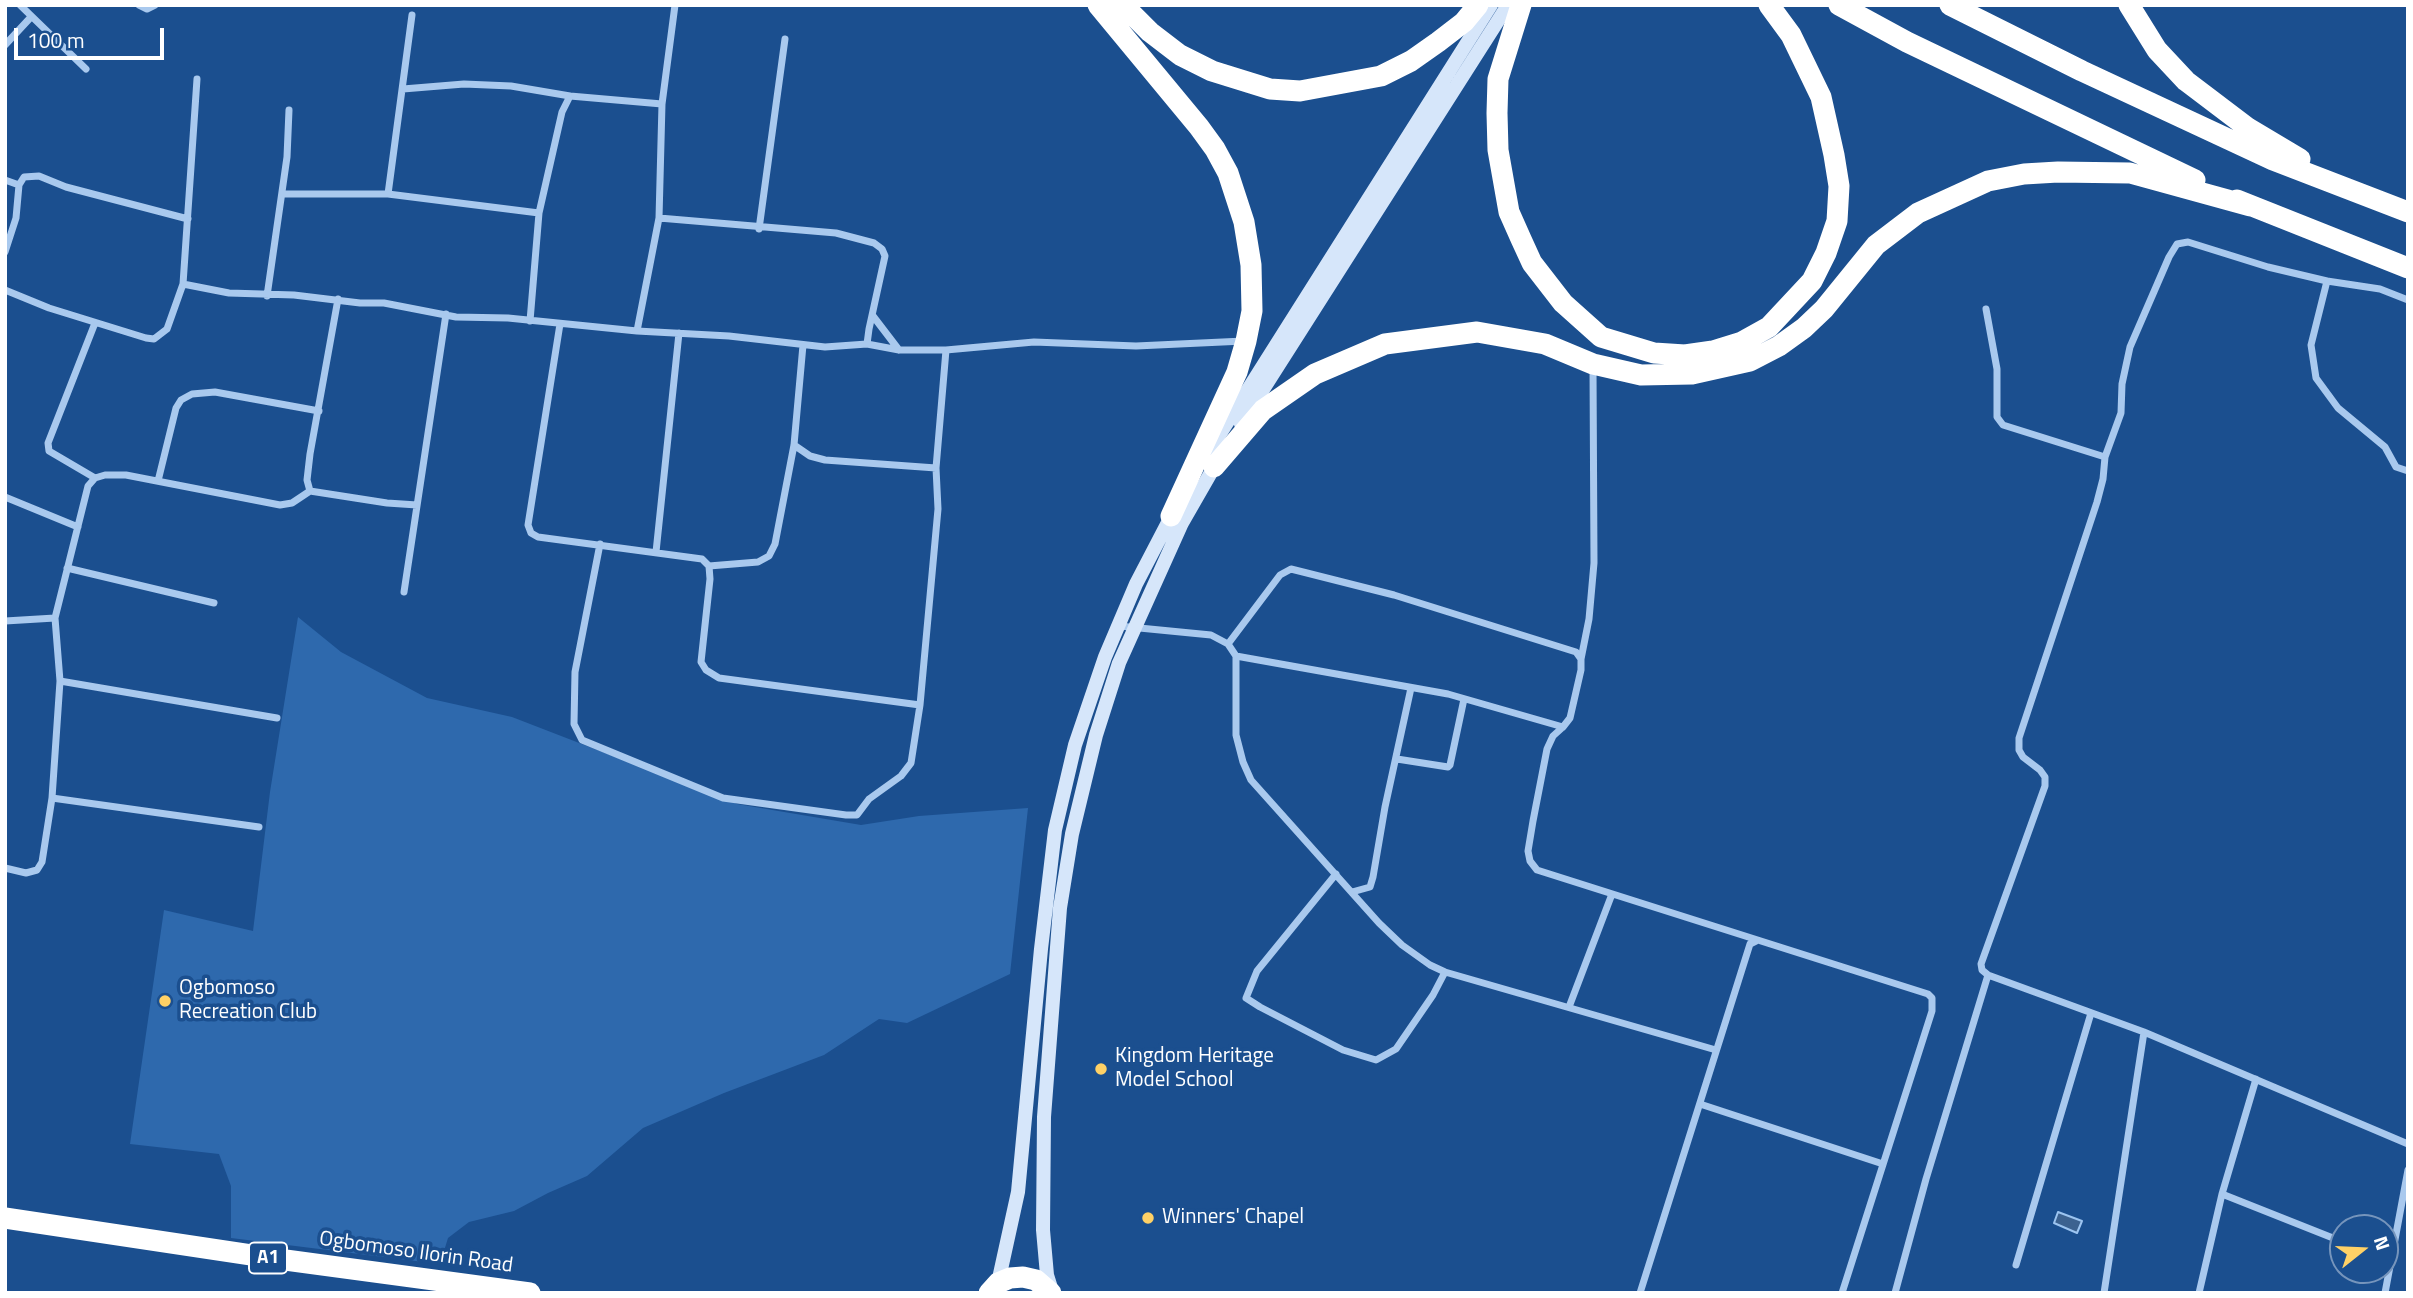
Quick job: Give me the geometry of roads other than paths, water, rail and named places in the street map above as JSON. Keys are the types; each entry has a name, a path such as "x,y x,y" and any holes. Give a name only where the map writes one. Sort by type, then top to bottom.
{"highway":[{"path":"1098,5 1199,127 1228,173 1244,222 1251,265 1252,311 1237,372 1171,516"},
{"path":"1124,5 1150,32 1180,55 1212,71 1270,89 1300,91 1381,76 1438,43 1464,22 1478,5"},
{"path":"1521,5 1498,79 1498,150 1509,212 1532,263 1563,303 1601,337 1654,353 1685,355 1713,351 1742,342 1769,327 1812,281 1826,253 1837,221 1839,186 1821,97 1791,35 1769,5"},
{"path":"1839,5 1907,42 2060,117 2250,206 2408,268"},
{"path":"1950,5 2082,71 2273,160 2408,212"},
{"path":"2129,5 2157,50 2186,81 2248,128 2350,189"},
{"path":"1214,467 1263,411 1315,374 1385,344 1477,332 1545,344 1593,364 1642,375 1702,373 1750,361 1780,346 1804,328 1824,309 1875,245 1918,213 1988,181 2024,174 2058,172 2130,173 2250,206"},
{"name":"Ogbomoso Ilorin Road","path":"5,1218 494,1290 530,1293"},
{"path":"993,1288 1010,1278 1023,1277 1036,1280 1052,1293"}],"street":[{"path":"20,5 86,69"},
{"path":"139,5 147,9 155,5"},
{"path":"637,331 659,218 662,104 675,5"},
{"path":"1052,1293 1044,1254 1042,1200 1044,1117 1060,908 1072,834 1096,735 1119,663 1136,584 1203,460 1491,5"},
{"path":"993,1288 1008,1248 1018,1192 1055,830 1075,745 1105,657 1126,626 1214,467 1508,5"},
{"path":"388,194 412,15"},
{"path":"5,45 31,17"},
{"path":"759,229 785,39"},
{"path":"5,290 29,301 146,338 154,339 162,335 167,329 183,284 197,79"},
{"path":"403,89 512,86 570,96 662,104"},
{"path":"530,321 539,213 562,112 570,96"},
{"path":"267,296 282,194 289,110"},
{"path":"5,252 18,208 19,185 24,177 39,176 66,187 188,219"},
{"path":"5,180 19,185"},
{"path":"282,194 388,194 539,213"},
{"path":"659,218 759,229 836,233 860,239 881,249 885,256 867,345"},
{"path":"2408,300 2380,289 2327,281 2268,267 2208,246 2188,242 2177,244 2156,283 2130,347 2122,384 2121,413 2105,457 2103,479 2088,532 2019,738 2019,750 2023,757 2040,769 2045,777 2045,786 1981,964 1982,970 1988,975 2144,1032 2408,1143"},
{"path":"2327,281 2311,345 2315,378 2337,408 2385,447 2396,467 2408,471"},
{"path":"183,284 229,293 294,295 360,303 384,303 446,314 637,331 729,336 825,347 867,345 900,350 946,350 1034,342 1136,345 1246,341"},
{"path":"310,491 307,480 310,453 338,299"},
{"path":"1986,309 1997,369 1997,417 2003,425 2105,457"},
{"path":"404,592 446,314"},
{"path":"873,316 900,350"},
{"path":"95,323 48,443 49,451 95,478"},
{"path":"560,324 528,525 531,533 538,537 702,559 709,566 710,579 701,662 706,670 719,678 920,705"},
{"path":"656,552 679,333"},
{"path":"709,566 758,562 769,556 775,544 794,445 803,345"},
{"path":"600,544 575,672 574,724 582,740 723,798 846,816 857,815 869,799 901,776 911,763 920,705 939,509 936,468 946,350"},
{"path":"1593,364 1594,563 1589,619 1570,718 1553,736 1547,749 1532,821 1528,851 1530,861 1537,870 1928,994 1931,998 1932,1011 1842,1293"},
{"path":"158,481 176,408 181,400 192,394 215,392 319,411"},
{"path":"794,445 810,456 825,460 936,468"},
{"path":"5,868 26,873 37,870 43,862 52,798 60,681 55,618 88,486 95,478 126,475 280,505 292,503 310,491 416,505"},
{"path":"5,497 78,527"},
{"path":"67,568 214,603"},
{"path":"1228,644 1280,575 1291,569 1394,595 1576,652 1581,659"},
{"path":"5,621 55,618"},
{"path":"1126,626 1211,635 1228,644 1236,656 1236,735 1242,762 1251,780 1379,923 1402,945 1430,965 1446,972 1716,1050"},
{"path":"1236,656 1464,699 1563,727"},
{"path":"60,681 277,718"},
{"path":"1352,892 1370,887 1411,688"},
{"path":"1397,759 1448,767 1464,699"},
{"path":"52,798 259,827"},
{"path":"1055,830 1072,834"},
{"path":"1336,874 1257,971 1246,998 1343,1050 1376,1060 1396,1049 1446,972"},
{"path":"1569,1007 1612,894"},
{"path":"1640,1293 1750,944 1756,941"},
{"path":"1041,949 1058,952"},
{"path":"1895,1293 1926,1179 1988,975"},
{"path":"2016,1265 2091,1013"},
{"path":"2104,1293 2144,1032"},
{"path":"2199,1293 2222,1194 2256,1079"},
{"path":"1700,1104 1883,1164"},
{"path":"2398,1214 2408,1170"},
{"path":"2222,1194 2329,1236"}],"place":[{"name":"Ogbomoso Recreation Club","path":"165,1001"},
{"name":"Kingdom Heritage Model School","path":"1101,1069"},
{"name":"Winners' Chapel","path":"1148,1218"}]}
